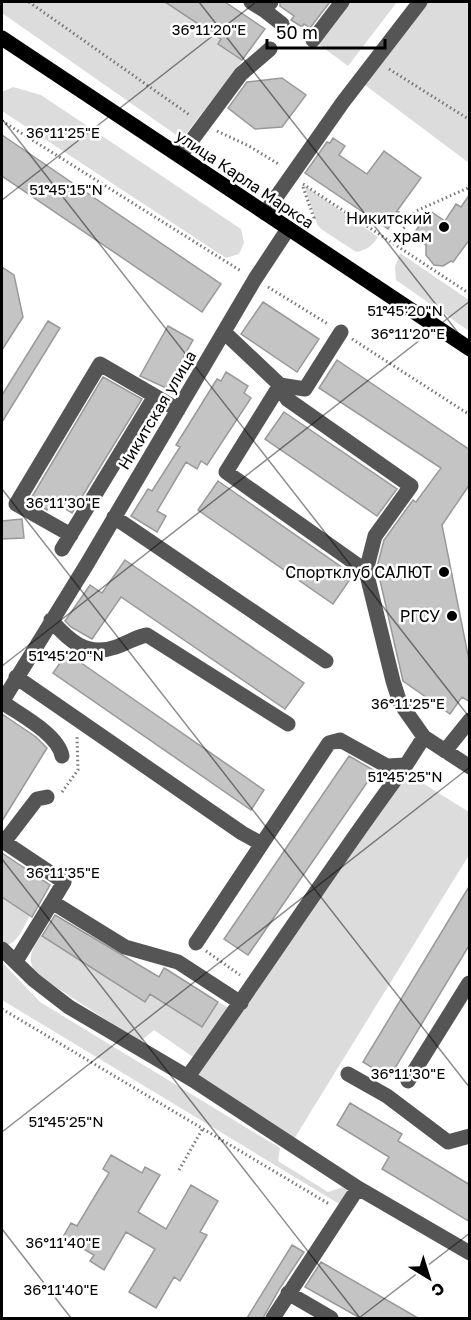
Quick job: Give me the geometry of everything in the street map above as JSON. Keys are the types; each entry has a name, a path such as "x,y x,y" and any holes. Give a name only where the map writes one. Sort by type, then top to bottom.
{"main road":[{"name":"улица Карла Маркса","path":"2,38 470,349"}],"street":[{"path":"251,2 268,6 282,24 283,30"},
{"path":"313,40 342,2"},
{"path":"265,213 343,102 420,2"},
{"path":"180,156 241,75 270,49"},
{"name":"Никитская улица","path":"2,702 255,279 288,229"},
{"path":"224,332 280,385 287,399 411,486 375,536 366,571 400,704 424,737 470,767"},
{"path":"280,385 305,389 341,332"},
{"path":"71,535 16,504 100,364 178,410"},
{"path":"280,385 226,472 366,571"},
{"path":"62,549 155,396"},
{"path":"114,517 326,662"},
{"path":"51,620 66,637 87,650 115,648 147,634 288,724"},
{"path":"16,677 242,833 262,844"},
{"path":"2,702 50,736 60,748 62,756"},
{"path":"445,751 470,720"},
{"path":"193,1080 189,1075 424,737"},
{"path":"196,944 329,743 340,740 387,766 406,765"},
{"path":"15,961 64,882 4,842 37,799 54,794"},
{"path":"52,902 125,948 178,962 241,1003"},
{"path":"2,949 34,980 69,1007 193,1080 358,1188 470,1253"},
{"path":"408,1082 469,983"},
{"path":"348,1074 387,1096 448,1142 470,1136"},
{"path":"273,1318 358,1188"},
{"path":"288,1293 331,1318"}],"path":[{"path":"29,2 202,124 249,146 292,174"},
{"path":"389,69 470,120"},
{"path":"2,121 191,241"},
{"path":"314,218 301,182 470,294"},
{"path":"393,243 416,211 470,187"},
{"path":"54,794 78,770 79,749 75,717"},
{"path":"196,944 254,984"},
{"path":"2,1009 344,1212"},
{"path":"179,1170 203,1128"}],"shaded area":[{"path":"2,2 165,2 246,56 182,139 2,13"},
{"path":"342,2 397,2 348,66 313,40"},
{"path":"428,2 469,2 469,163 365,85"},
{"path":"13,87 41,95 241,229 244,243 239,254 226,258 2,111 2,92"},
{"path":"304,185 378,237 376,240 366,249 356,252 321,229 317,224"},
{"path":"400,253 469,300 469,331 396,280 395,267"},
{"path":"408,774 469,812 469,855 294,1139 197,1077 198,1071 302,916"},
{"path":"2,897 30,915 16,940 2,946"},
{"path":"41,935 144,1002 150,994 201,1027 218,1002 231,1009 196,1059 154,1030 140,1042 36,974 31,963 31,954"},
{"path":"2,962 40,1002 280,1148 278,1161 328,1192 344,1187 348,1191 341,1205 2,1000"}],"building":[{"path":"165,2 225,2 265,29 242,60 218,44 221,39"},
{"path":"280,2 330,2 310,28 304,24 302,27 291,20 294,16 280,6"},
{"path":"282,78 306,95 282,127 255,129 228,108 247,82"},
{"path":"2,135 221,284 202,312 2,176"},
{"path":"333,138 345,146 339,155 367,174 384,151 421,178 397,211 399,212 388,229 305,173 327,142 330,143"},
{"name":"Никитский храм","path":"470,194 470,239 453,262 443,266 434,265 426,255 426,245 412,236 430,211 445,221 456,204 461,207"},
{"path":"2,267 14,275 23,317 2,350"},
{"path":"263,302 319,339 297,372 241,334"},
{"path":"48,321 60,328 2,422 2,395"},
{"path":"168,326 193,340 166,388 140,376"},
{"path":"337,360 470,450 470,484 442,525 470,665 470,702 462,697 450,714 403,681 377,567 384,540 413,500 416,502 441,468 319,388"},
{"path":"226,372 248,386 244,393 251,398 207,465 201,461 197,469 186,462 157,511 166,516 157,532 131,516 148,489 152,491 180,447 176,445 217,379 221,381"},
{"path":"103,377 142,399 72,513 53,501 47,510 30,500"},
{"path":"284,412 397,489 377,516 265,439"},
{"path":"218,481 353,575 333,604 198,510"},
{"path":"22,519 24,538 2,539 2,521"},
{"path":"125,560 304,683 285,709 121,597 92,639 71,627 65,621 90,585 102,593"},
{"path":"67,653 264,790 251,810 53,673"},
{"path":"2,714 36,737 47,748 2,821"},
{"path":"349,756 375,771 248,955 224,939"},
{"path":"2,853 50,885 32,917 2,897"},
{"path":"470,885 470,944 389,1078 363,1062"},
{"path":"55,915 159,977 164,968 218,1002 202,1027 150,994 145,1002 42,936"},
{"path":"350,1103 402,1134 398,1141 470,1185 470,1222 382,1169 389,1157 337,1125"},
{"path":"111,1155 142,1173 145,1167 160,1175 138,1212 166,1229 191,1185 218,1201 200,1232 207,1235 180,1281 174,1277 156,1308 129,1292 155,1249 126,1232 104,1270 90,1261 94,1255 63,1237 71,1223 77,1226 109,1173 103,1169"},
{"path":"292,1245 304,1252 263,1318 247,1318"},
{"path":"321,1262 418,1318 360,1318 305,1287"}],"place":[{"name":"Никитский храм","path":"444,227"},
{"name":"Спортклуб САЛЮТ","path":"444,572"},
{"name":"РГСУ","path":"452,616"}]}
